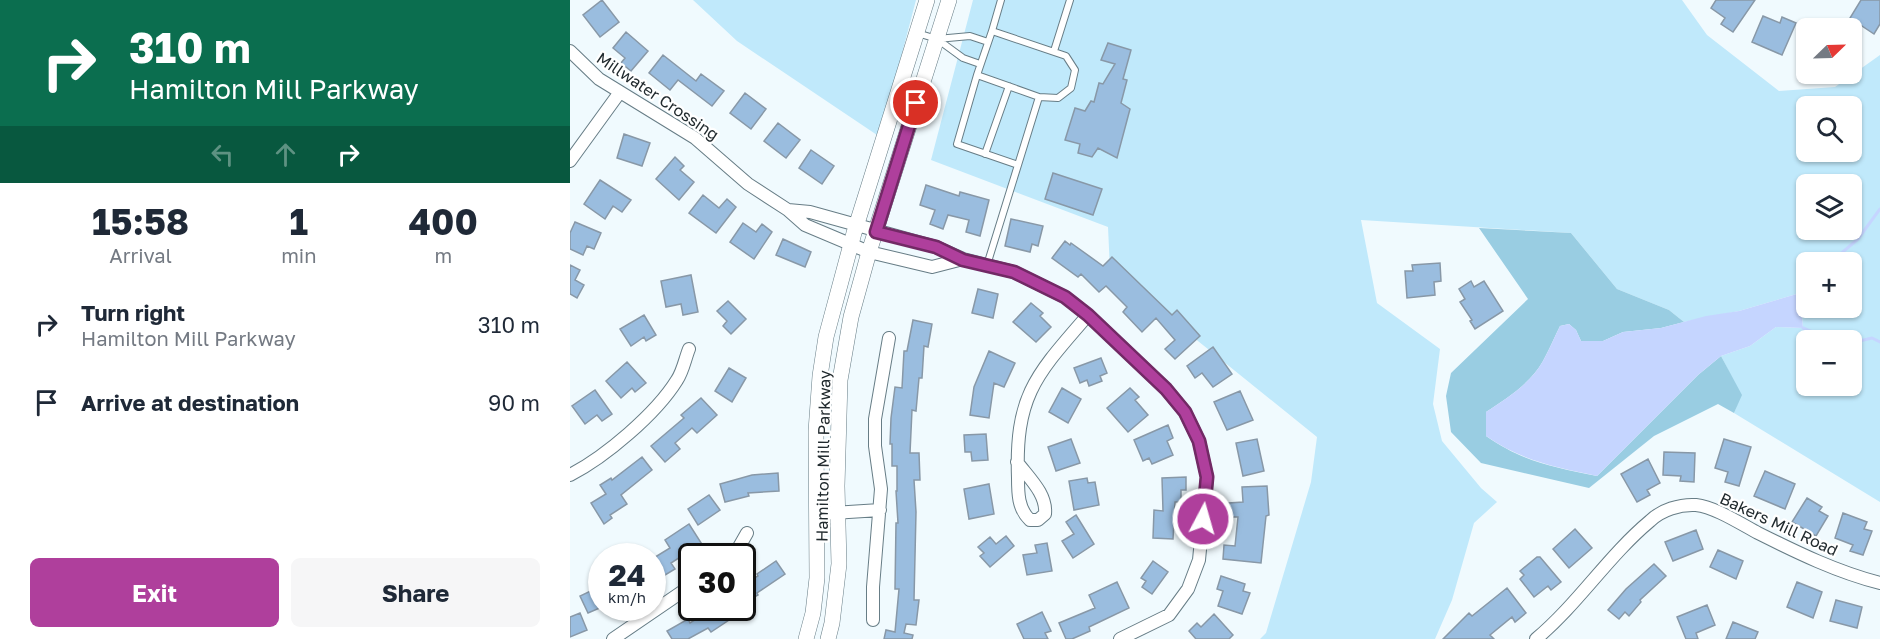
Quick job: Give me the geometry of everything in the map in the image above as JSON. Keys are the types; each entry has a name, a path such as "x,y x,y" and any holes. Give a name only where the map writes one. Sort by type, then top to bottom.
{"street":[{"name":"Hamilton Mill Parkway","path":"806,639 813,613 817,578 816,431 820,376 826,337 850,245 927,0"},
{"name":"Hamilton Mill Parkway","path":"828,639 839,564 840,380 851,318 869,252 949,0"},
{"name":"Millwater Crossing","path":"570,51 599,79 694,138 748,184 788,210 805,225 869,252 932,267 963,260"},
{"path":"570,161 620,92"},
{"name":"Millwater Crossing","path":"788,210 810,212 936,247 963,260 1014,272 1065,297 1088,315 1166,389 1185,412 1199,441 1207,477 1199,560 1188,589 1168,615 1120,639"},
{"path":"1017,462 1018,431 1023,407 1033,384 1046,363 1088,315"},
{"path":"873,620 873,587 881,489 875,446 875,419 889,338"},
{"path":"570,475 618,443 655,407 678,379 688,349"},
{"name":"Bakers Mill Road","path":"1536,639 1552,626 1600,570 1652,519 1664,511 1681,506 1697,505 1723,514 1817,562 1856,577 1880,583"},
{"path":"816,514 880,510"},
{"path":"741,543 747,533"},
{"path":"613,639 678,595"}],"lane":[{"path":"1001,0 957,144 1018,165"},
{"path":"1054,51 1070,0"},
{"path":"977,75 1039,97 1058,98 1071,88 1075,70 1066,56 992,31"},
{"path":"917,33 937,39 963,58 980,64"},
{"path":"937,39 970,36 988,42"},
{"path":"986,154 1009,86"},
{"path":"987,265 1039,97"}],"shaded area":[{"path":"693,0 916,0 880,137 737,41"},
{"path":"973,0 1682,0 1707,35 1779,91 1835,87 1839,84 1862,84 1862,68 1880,55 1880,502 1734,413 1741,395 1721,356 1750,346 1776,327 1803,328 1802,318 1862,318 1862,252 1796,252 1796,294 1739,311 1684,322 1669,310 1617,289 1571,233 1361,220 1377,303 1440,349 1433,404 1442,441 1481,488 1497,502 1474,523 1452,600 1435,639 1260,639 1266,633 1311,482 1317,437 1110,270 1108,227 931,160"},
{"path":"1479,228 1571,233 1617,289 1669,310 1684,322 1661,328 1623,332 1603,341 1581,341 1576,330 1569,324 1560,326 1543,361 1532,377 1518,390 1486,412 1486,436 1526,458 1597,476 1698,375 1721,356 1742,395 1734,413 1718,404 1654,436 1589,488 1481,463 1451,432 1446,396 1451,373 1528,299"},
{"path":"1796,294 1796,318 1802,318 1803,328 1776,327 1750,346 1721,356 1698,375 1597,476 1526,457 1499,445 1486,436 1486,412 1518,390 1532,377 1543,361 1560,326 1569,324 1576,330 1581,341 1603,341 1623,332 1661,328 1706,316 1739,311"}],"building":[{"path":"602,0 619,22 600,37 583,15"},
{"path":"1716,0 1755,0 1733,32 1721,24 1725,18 1711,8"},
{"path":"1861,0 1880,0 1880,24 1874,34 1862,26 1862,18 1850,18"},
{"path":"1763,16 1780,23 1782,17 1796,23 1782,55 1752,42"},
{"path":"626,32 648,51 631,71 621,63 625,58 613,48"},
{"path":"1108,43 1131,50 1123,79 1127,80 1121,103 1130,109 1117,158 1098,148 1092,157 1078,153 1080,144 1065,140 1075,108 1085,111 1091,101 1094,102 1099,83 1103,84 1115,64 1101,60"},
{"path":"663,55 696,81 701,74 724,91 712,106 678,80 670,90 649,73"},
{"path":"745,93 766,109 751,129 730,113"},
{"path":"778,123 800,140 786,158 764,141"},
{"path":"624,134 650,143 642,166 617,158"},
{"path":"811,150 834,166 822,184 799,168"},
{"path":"675,157 684,166 680,170 694,182 679,200 656,179"},
{"path":"1053,173 1102,189 1093,215 1045,199"},
{"path":"600,180 631,200 622,212 613,206 605,219 584,204"},
{"path":"926,185 959,196 960,192 989,200 980,236 966,232 969,220 948,215 943,229 930,224 935,210 920,205"},
{"path":"703,195 719,208 727,199 736,207 716,233 689,213"},
{"path":"1011,219 1043,226 1038,246 1032,244 1030,252 1005,246"},
{"path":"575,222 601,233 594,249 587,246 583,255 570,249 570,233"},
{"path":"743,223 756,232 762,224 772,232 754,259 730,242"},
{"path":"783,239 811,252 805,267 776,255"},
{"path":"1065,241 1103,266 1112,257 1172,315 1177,310 1200,336 1175,359 1165,349 1175,340 1156,318 1142,332 1123,312 1127,307 1106,286 1099,292 1081,274 1078,277 1052,258"},
{"path":"1440,263 1441,281 1434,282 1435,295 1407,298 1405,271 1413,271 1412,265"},
{"path":"570,265 580,270 575,280 584,285 577,298 570,294"},
{"path":"691,275 698,312 683,315 681,304 666,307 661,281"},
{"path":"1471,281 1474,287 1484,281 1503,311 1475,329 1460,302 1465,299 1459,289"},
{"path":"978,289 998,294 993,318 972,313"},
{"path":"728,301 746,319 731,334 723,326 727,321 717,311"},
{"path":"1031,303 1043,313 1040,316 1051,327 1036,342 1013,322"},
{"path":"644,315 656,335 646,341 644,337 631,346 620,329"},
{"path":"913,320 932,324 928,347 924,346 922,378 919,378 916,411 912,410 910,453 919,453 920,480 914,480 916,512 914,600 919,600 916,625 906,624 904,633 913,635 912,639 884,639 886,630 895,632 899,589 895,589 896,523 898,523 897,466 892,466 891,418 895,387 902,388 904,351 907,351"},
{"path":"1213,347 1232,374 1213,387 1202,373 1195,378 1187,366"},
{"path":"989,351 1015,363 1004,387 994,383 989,418 970,415 974,387"},
{"path":"1101,358 1107,373 1100,376 1102,381 1089,386 1087,380 1080,383 1074,368"},
{"path":"627,362 646,383 635,392 632,388 621,398 606,381"},
{"path":"729,368 746,378 732,402 715,391"},
{"path":"1062,388 1081,399 1068,423 1049,412"},
{"path":"1130,388 1139,397 1135,400 1148,415 1128,432 1107,408"},
{"path":"595,390 612,414 602,421 597,415 585,424 572,406"},
{"path":"1240,391 1253,420 1227,430 1214,402"},
{"path":"701,398 717,415 697,433 692,428 675,443 680,449 665,462 651,446 684,418 681,415"},
{"path":"1168,425 1173,438 1167,441 1173,455 1152,464 1149,458 1143,461 1134,440"},
{"path":"986,434 988,460 972,461 971,452 965,452 964,435"},
{"path":"1071,439 1080,463 1056,471 1048,447"},
{"path":"1257,439 1264,471 1243,476 1236,443"},
{"path":"1724,439 1751,447 1739,486 1725,482 1728,472 1715,468"},
{"path":"1664,452 1695,453 1694,482 1680,481 1681,476 1663,475"},
{"path":"642,457 652,470 621,495 627,504 610,515 612,518 604,524 591,503 606,494 600,485 611,478 612,480"},
{"path":"1648,459 1660,483 1647,490 1650,495 1637,502 1621,474"},
{"path":"1765,471 1795,484 1785,509 1754,496"},
{"path":"778,473 779,491 748,493 749,496 725,502 720,484 752,475"},
{"path":"1186,477 1186,490 1181,490 1181,502 1175,502 1173,539 1153,538 1154,510 1163,511 1162,478"},
{"path":"1087,478 1088,483 1095,482 1099,505 1074,510 1069,481"},
{"path":"989,484 994,514 969,519 964,489"},
{"path":"1267,486 1269,515 1266,516 1261,563 1223,559 1224,545 1235,546 1238,517 1230,517 1229,503 1243,502 1242,487"},
{"path":"709,495 720,510 698,525 688,509"},
{"path":"1807,498 1822,507 1819,511 1828,516 1816,536 1792,522"},
{"path":"1843,513 1867,522 1864,529 1872,531 1863,555 1850,551 1853,545 1835,538"},
{"path":"1076,515 1094,544 1073,558 1062,541 1074,534 1066,522"},
{"path":"689,524 701,543 678,543 678,558 671,563 675,569 666,574 666,550 670,548 665,540"},
{"path":"1575,529 1592,548 1569,568 1553,549"},
{"path":"1696,530 1703,549 1673,561 1665,542"},
{"path":"1006,536 1014,546 990,567 980,556 984,553 978,547 990,537 996,544"},
{"path":"1047,543 1052,571 1027,575 1023,555 1037,553 1035,545"},
{"path":"1718,550 1743,561 1736,579 1710,567"},
{"path":"1540,557 1561,582 1551,590 1548,586 1534,597 1520,579 1524,575 1520,571"},
{"path":"776,561 785,574 757,593 756,596 757,574"},
{"path":"1153,561 1168,572 1152,594 1142,587 1146,581 1141,578"},
{"path":"1654,564 1666,576 1640,600 1641,602 1629,616 1625,612 1619,619 1608,610 1626,589"},
{"path":"1221,576 1245,584 1243,591 1250,593 1242,614 1218,606 1223,591 1217,589"},
{"path":"1117,582 1129,608 1089,627 1090,631 1072,639 1066,639 1059,623 1095,608 1089,595"},
{"path":"1797,582 1822,592 1813,618 1787,607"},
{"path":"1507,588 1526,613 1515,622 1512,617 1490,635 1494,639 1443,639 1469,613 1472,616"},
{"path":"588,592 588,613 580,596"},
{"path":"1836,600 1862,607 1857,628 1830,621"},
{"path":"1707,605 1715,625 1696,633 1698,639 1686,639 1677,617"},
{"path":"1042,612 1051,631 1045,633 1048,639 1024,639 1017,624"},
{"path":"580,613 587,630 570,637 570,617"},
{"path":"1214,614 1233,635 1229,639 1196,639 1189,631 1197,623 1201,627"},
{"path":"684,621 690,623 693,621 728,621 711,632 708,628 688,639 672,639 667,631"},
{"path":"1733,622 1758,632 1755,639 1726,639"}],"waterway":[{"path":"1843,252 1858,239 1880,209"},
{"path":"1803,328 1808,330"},
{"path":"1862,340 1872,338 1880,342"}],"route":[{"path":"916,103 876,232 936,247 963,260 1014,272 1065,297 1088,315 1166,389 1185,412 1199,441 1207,477 1203,519"}]}
